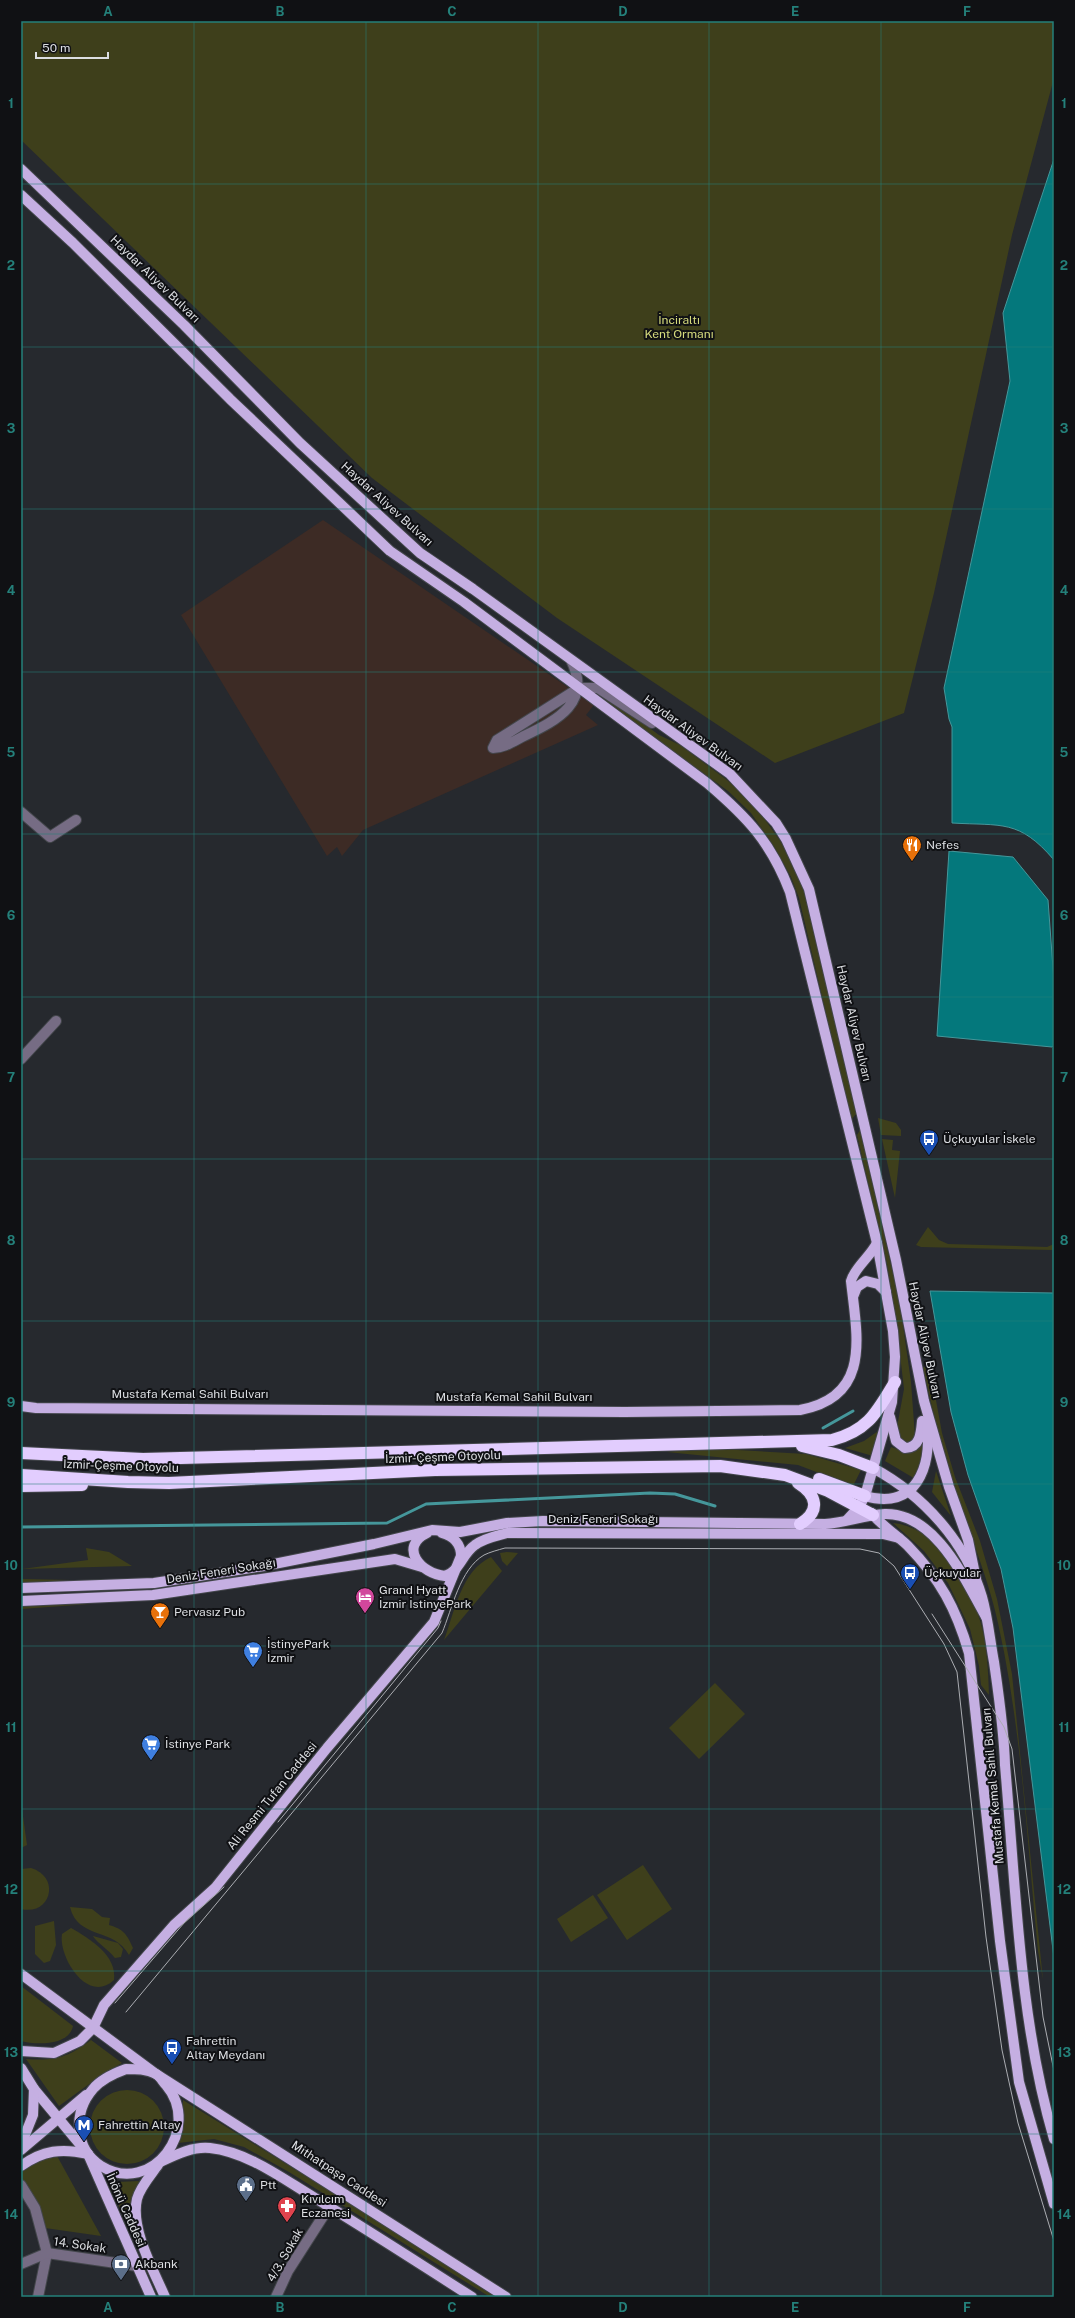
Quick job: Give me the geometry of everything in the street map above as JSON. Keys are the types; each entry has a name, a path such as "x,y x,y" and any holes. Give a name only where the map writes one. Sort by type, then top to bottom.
{"highway":[{"path":"787,1442 832,1440 856,1432 878,1411 895,1382"},
{"name":"İzmir-Çeşme Otoyolu","path":"21,1453 143,1459 750,1441 787,1442"},
{"name":"Mustafa Kemal Sahil Bulvarı","path":"787,1442 839,1455 874,1468"},
{"name":"İzmir-Çeşme Otoyolu","path":"21,1475 128,1482 269,1479 435,1470 720,1466 785,1475 828,1491 859,1507"},
{"path":"785,1475 806,1475 865,1496"},
{"path":"785,1475 805,1488 814,1500 814,1506 802,1530"},
{"path":"21,1486 62,1486 128,1482"},
{"name":"Mustafa Kemal Sahil Bulvarı","path":"859,1507 873,1515"}],"main road":[{"name":"Haydar Aliyev Bulvarı","path":"21,169 184,325 300,443 420,554 473,589 672,734 730,774 759,804 786,839 809,889 896,1260 924,1401 949,1487 968,1540 976,1579"},
{"path":"21,195 170,338 230,399 390,551 464,602 707,783 739,810 757,830 771,850 790,892 876,1243 893,1331 895,1382 890,1417 865,1496 859,1507 847,1520"},
{"path":"170,338 184,325"},
{"path":"464,602 473,589"},
{"name":"Mustafa Kemal Sahil Bulvarı","path":"21,1406 44,1408 625,1412 800,1410 829,1402 849,1382 853,1373 855,1334 853,1274 868,1258 876,1243"},
{"path":"853,1297 857,1287 866,1281 878,1284 886,1292"},
{"path":"890,1417 899,1444 905,1448 912,1447 920,1437 924,1401"},
{"path":"865,1496 883,1500 893,1499 909,1492 925,1467 927,1453 924,1401"},
{"name":"Mustafa Kemal Sahil Bulvarı","path":"874,1468 909,1492 947,1529 976,1579 986,1617 1004,1726 1005,1765 1032,2046 1042,2097 1054,2139"},
{"path":"865,1496 873,1515"},
{"path":"802,1530 873,1515 897,1515 906,1518 922,1526 936,1538 948,1552 986,1617"},
{"name":"Mustafa Kemal Sahil Bulvarı","path":"873,1515 901,1539 926,1565 949,1597 969,1653 1001,1949 1019,2082 1054,2204"},
{"name":"Deniz Feneri Sokağı","path":"21,1588 154,1583 264,1566 374,1544 432,1530 460,1532 506,1523 544,1521 802,1530"},
{"path":"422,1567 415,1555 414,1543 418,1537 432,1530 449,1535 459,1545 460,1556 456,1570"},
{"path":"802,1530 883,1534 901,1539"},
{"name":"Deniz Feneri Sokağı","path":"21,1601 153,1596 395,1558 422,1567 437,1575 445,1576 456,1570 474,1545 484,1539 507,1533 802,1530"},
{"name":"Ali Resmi Tufan Caddesi","path":"93,2028 104,2005 174,1925 215,1888 327,1748 434,1622 456,1570"},
{"path":"21,1974 156,2074 172,2093 178,2112 178,2127 169,2150 160,2162"},
{"path":"21,2051 54,2053 80,2041 93,2028"},
{"path":"21,2068 34,2089 58,2119 99,2165 113,2172 130,2174 146,2171 160,2162 183,2152 200,2148 210,2148 242,2156 329,2207 472,2297"},
{"path":"21,2150 93,2088 115,2073 126,2069 139,2069 156,2074"},
{"name":"Mithatpaşa Caddesi","path":"156,2074 506,2297"},
{"path":"88,2154 81,2142 78,2128 80,2114 93,2088"},
{"path":"21,2145 33,2115 34,2089"},
{"path":"21,2166 33,2157 47,2151 70,2150 88,2154"},
{"name":"İnönü Caddesi","path":"88,2154 151,2297"},
{"name":"İnönü Caddesi","path":"160,2162 137,2200 138,2220 147,2255 165,2297"}],"street":[{"path":"571,660 578,673 579,688 568,708 560,717 548,725 509,743 493,748 497,740 504,735 579,688 598,688 672,734"},
{"path":"21,812 50,837 76,820"},
{"path":"21,1059 56,1021"},
{"path":"21,2185 35,2208 47,2253 38,2297"},
{"name":"4/3. Sokak","path":"280,2295 288,2271 329,2207"},
{"name":"14. Sokak","path":"21,2264 47,2253 137,2266"}],"shaded area":[{"path":"323,520 594,705 586,715 598,725 363,830 342,856 337,847 327,856 181,615"}],"green space":[{"name":"İnciraltı Kent Ormanı","path":"21,21 1054,21 1054,78 1012,235 934,593 904,713 775,763 557,618 372,478 21,140"},
{"path":"602,693 659,735 680,745 727,780 756,807 781,842 806,895 857,1113 851,1120 799,898 791,877 775,848 751,813 728,791 594,694"},
{"path":"878,1118 896,1123 901,1130 901,1136 881,1135"},
{"path":"860,1130 900,1304 911,1382 915,1437 909,1443 900,1443 895,1438 904,1389 887,1264 857,1135"},
{"path":"882,1139 893,1140 892,1150 900,1151 895,1198"},
{"path":"928,1227 939,1240 948,1244 1047,1247 1054,1244 1054,1250 921,1247 916,1245"},
{"path":"929,1362 942,1433 955,1477 980,1541 997,1599 1012,1674 1043,1980 1038,1951 1023,1786 1013,1704 1006,1663 990,1592 954,1484 935,1418 923,1368"},
{"path":"878,1431 873,1456 845,1448 864,1441"},
{"path":"922,1445 922,1473 917,1480 885,1461 891,1447 909,1453"},
{"path":"702,1448 806,1454 861,1470 853,1486 798,1465 667,1452"},
{"path":"936,1471 951,1516 932,1492"},
{"path":"893,1523 908,1526 923,1534 935,1544 947,1556 965,1584 981,1624 985,1644 989,1695 981,1685 979,1666 970,1629 948,1583 924,1551"},
{"path":"86,1548 109,1552 132,1566 22,1569 88,1560"},
{"path":"500,1553 518,1553 507,1566 502,1561"},
{"path":"491,1557 502,1571 444,1640 460,1593 466,1582 481,1563"},
{"path":"21,1579 71,1580 21,1583"},
{"path":"91,1604 21,1609 21,1605"},
{"path":"715,1683 745,1714 699,1759 669,1728"},
{"path":"21,1802 27,1845 21,1848"},
{"path":"643,1865 672,1909 627,1940 597,1895"},
{"path":"31,1868 40,1873 46,1879 49,1887 48,1894 45,1901 39,1907 31,1910 21,1909 21,1869"},
{"path":"593,1895 608,1918 571,1942 557,1919"},
{"path":"70,1907 92,1909 102,1917 110,1918 109,1925 121,1930 131,1943 133,1948 129,1955 115,1940 88,1929 80,1924 74,1917"},
{"path":"54,1921 56,1945 50,1961 44,1963 35,1954 35,1926"},
{"path":"71,1928 94,1943 107,1955 114,1971 114,1980 104,1986 94,1986 85,1982 76,1975 65,1954 62,1943 62,1934"},
{"path":"93,1936 118,1943 123,1949 121,1957 115,1958"},
{"path":"21,1986 73,2026 70,2033 59,2041 35,2043 21,2041"},
{"path":"91,2040 122,2063 103,2074 59,2106 26,2059 53,2059 60,2057 75,2051"},
{"path":"127,2090 141,2093 153,2101 161,2113 164,2127 161,2141 153,2153 141,2161 127,2164 113,2161 101,2153 93,2141 90,2127 93,2113 101,2101 113,2093"},
{"path":"183,2100 501,2297 490,2297 289,2172 244,2147 214,2139 178,2143 183,2125"},
{"path":"56,2154 101,2236 45,2228 21,2181 21,2169 41,2158"},
{"path":"107,2180 117,2182 139,2181 133,2198 132,2210 122,2213"}],"water":[{"path":"1054,159 1054,860 1030,837 1009,827 952,823 952,727 949,719 944,688 1010,381 1003,313"},
{"path":"949,851 1013,857 1048,900 1054,982 1054,1045 1052,1047 937,1036"},
{"path":"930,1291 1054,1293 1054,1958 1013,1628 1001,1569 968,1475 951,1412"}],"waterway":[{"path":"823,1428 853,1411"},
{"path":"21,1527 387,1523 426,1504 650,1493 675,1494 715,1506"}],"tram line":[{"path":"126,2012 442,1633 453,1601 463,1580 476,1561 484,1555 505,1548 860,1549 879,1553 894,1566 944,1644 957,1672 986,1937 1002,2050 1018,2123 1054,2241"},
{"path":"932,1614 1004,1727 1012,1749 1043,2017 1054,2071"},
{"path":"278,1822 438,1628 441,1621"},
{"path":"115,2003 184,1923 224,1887"}],"place":[{"name":"Nefes","path":"912,862"},
{"name":"Üçkuyular İskele","path":"929,1156"},
{"name":"Üçkuyular","path":"910,1590"},
{"name":"Grand Hyatt İzmir İstinyePark","path":"365,1614"},
{"name":"Pervasız Pub","path":"160,1629"},
{"name":"İstinyePark İzmir","path":"253,1668"},
{"name":"İstinye Park","path":"151,1761"},
{"name":"Fahrettin Altay Meydanı","path":"172,2065"},
{"name":"Fahrettin Altay","path":"84,2142"},
{"name":"Ptt","path":"246,2202"},
{"name":"Kıvılcım Eczanesi","path":"287,2223"},
{"name":"Akbank","path":"121,2281"}]}
